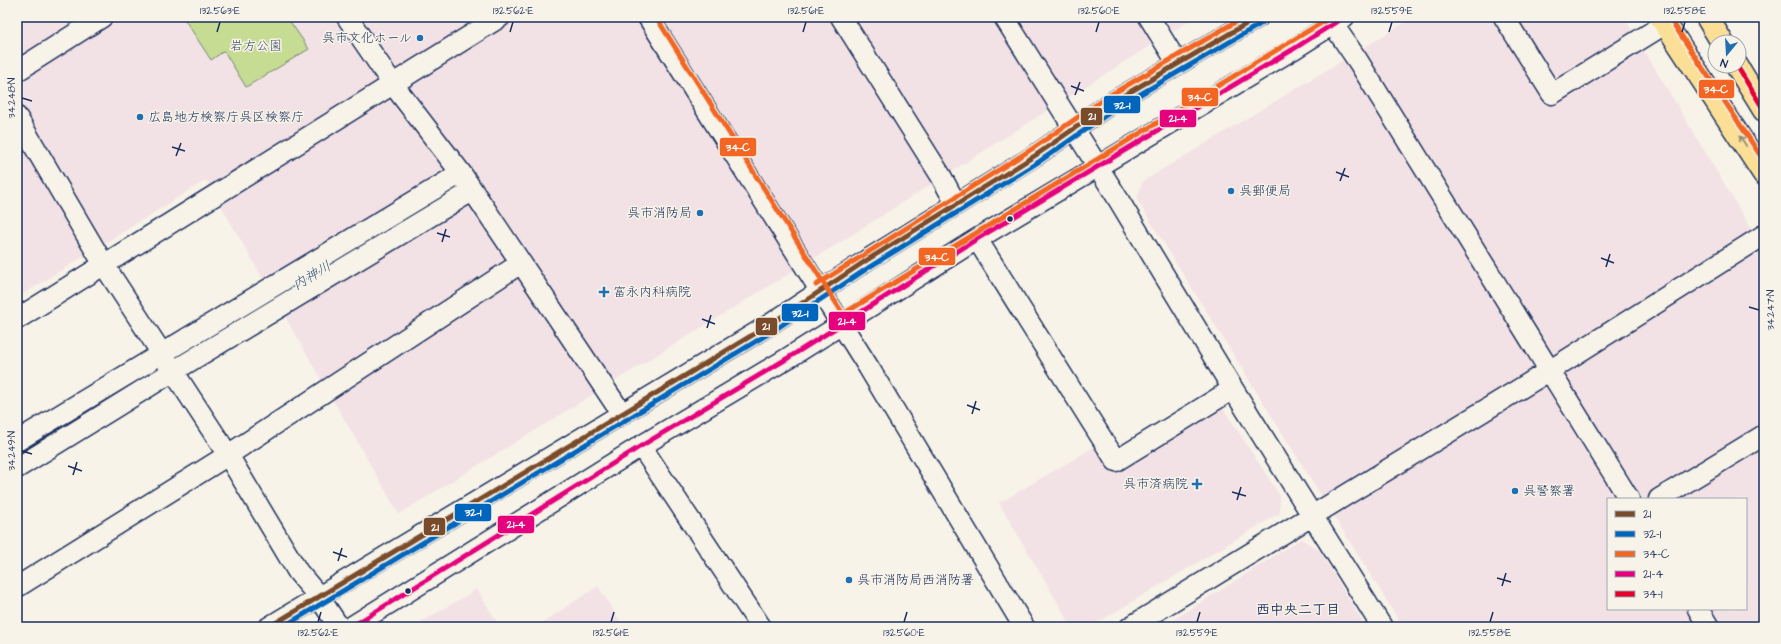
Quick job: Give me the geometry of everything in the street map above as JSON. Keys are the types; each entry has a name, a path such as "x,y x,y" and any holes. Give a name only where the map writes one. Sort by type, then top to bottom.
{"highway":[{"path":"1707,17 1717,34"},
{"path":"1663,20 1764,174"},
{"path":"1742,74 1764,110"}],"street":[{"path":"17,71 102,17"},
{"path":"347,17 392,83 472,190 622,414"},
{"path":"17,320 392,83 500,17"},
{"path":"648,17 841,324 1024,627"},
{"path":"841,17 942,176 956,204"},
{"path":"1004,17 1233,389 1382,627"},
{"path":"1149,17 1178,64"},
{"path":"269,627 769,325 956,204 1036,155 1110,103 1258,17"},
{"path":"1504,17 1552,94 1663,20"},
{"path":"350,627 641,446 788,358 977,239 1292,50 1335,19 1358,61 1628,498"},
{"path":"17,117 104,265 162,354 172,372 228,455 298,572 319,597 339,627"},
{"path":"17,441 460,173"},
{"path":"17,468 472,190"},
{"path":"1130,627 1549,371 1764,235"},
{"path":"977,239 1116,461 1233,389"},
{"path":"17,587 228,455 521,263"},
{"path":"1661,498 1764,435"},
{"path":"641,446 761,627"},
{"path":"1699,610 1709,627"}],"shaded area":[{"path":"17,17 1195,17 834,246 399,514 206,180 17,298"},
{"path":"1414,17 1624,17 1764,250 1764,627 1403,627 1137,200 1142,182"},
{"path":"1221,405 1280,496 1280,513 1090,627 1072,627 999,503 1098,445 1114,472"},
{"path":"1301,539 1319,550 1366,627 1162,627"},
{"path":"598,586 624,627 536,627"},
{"path":"477,589 500,627 413,627"}],"green space":[{"name":"岩方公園","path":"183,17 287,17 309,49 246,87 224,51 211,60"}],"waterway":[{"name":"内神川","path":"263,306 443,196"},
{"name":"内神川","path":"17,454 147,375"}],"transit line":[{"name":"34-C","path":"656,17 843,314 1331,17"},
{"name":"34-C","path":"816,285 1032,149 1107,97 1244,17"},
{"name":"21","path":"269,627 769,325 867,260 1036,155 1111,103 1258,17"},
{"name":"21-4","path":"351,627 641,446 788,358 977,239 1292,50 1344,17"},
{"name":"34-C","path":"1669,17 1764,161"},
{"name":"32-1","path":"283,627 773,331 871,266 1040,161 1115,109 1262,23"},
{"name":"34-1","path":"1742,74 1764,110"}],"place":[{"name":"呉市文化ホール","path":"420,38"},
{"name":"広島地方検察庁呉区検察庁","path":"140,117"},
{"name":"呉郵便局","path":"1231,191"},
{"name":"呉市消防局","path":"700,213"},
{"name":"富永内科病院","path":"604,292"},
{"name":"呉市済病院","path":"1197,484"},
{"name":"呉警察署","path":"1515,491"},
{"name":"呉市消防局西消防署","path":"849,580"}],"district":[{"name":"西中央二丁目","path":"1298,610"}]}
